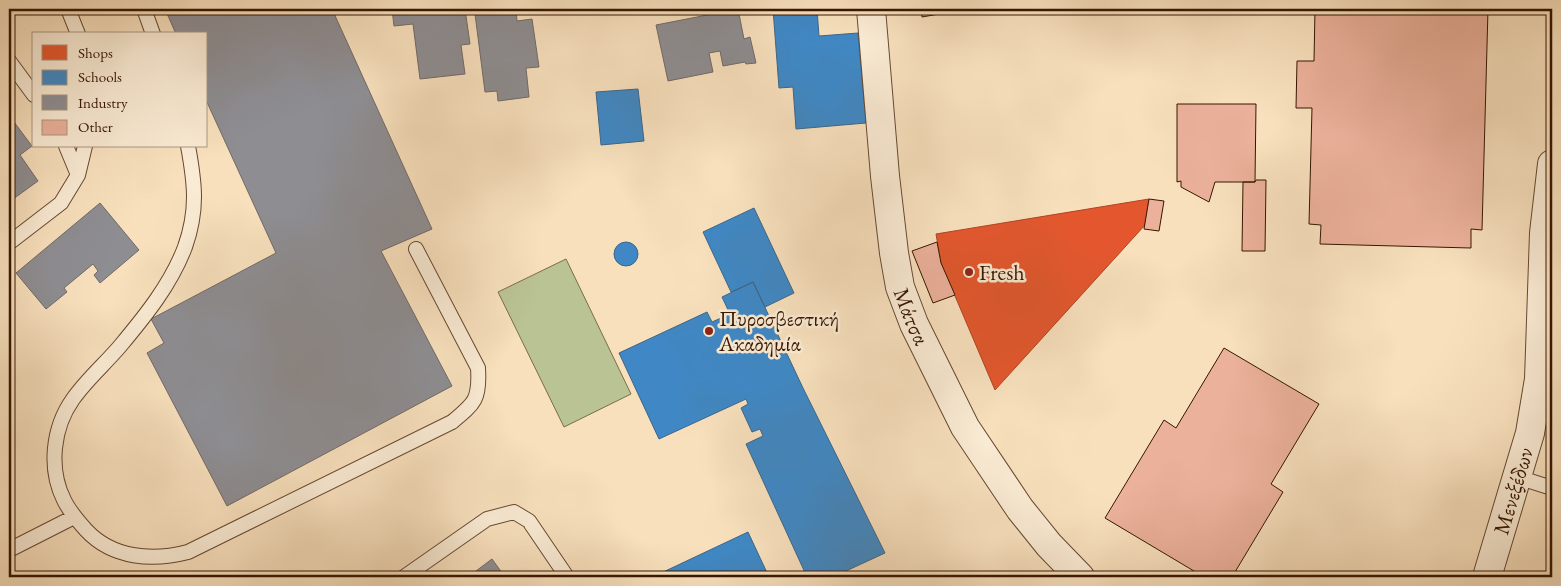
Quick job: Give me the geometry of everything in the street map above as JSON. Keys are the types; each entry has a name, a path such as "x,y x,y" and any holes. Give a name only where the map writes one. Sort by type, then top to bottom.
{"street":[{"name":"Μάτσα","path":"871,9 888,204 900,287 914,324 966,427 1020,509 1049,545 1080,577"},
{"name":"Μενεξέδων","path":"1487,577 1530,432 1539,379 1544,233 1552,164"}],"lane":[{"path":"68,9 77,32"},
{"path":"144,9 153,32"},
{"path":"9,61 32,92"},
{"path":"67,148 78,175"},
{"path":"9,243 61,203 78,175 85,148"},
{"path":"188,148 195,184 194,215 185,247 163,292 120,346 74,398 63,417 57,437 54,458 57,479 63,499 74,517 89,533 106,545 126,554 147,558 188,552 452,422 475,400 479,387 478,368 416,249"},
{"path":"1518,477 1552,488"},
{"path":"404,577 486,519 514,512 529,521 567,577"},
{"path":"9,550 74,517"}],"green space":[{"path":"566,259 631,394 564,427 498,292"}],"building: Shops":[{"path":"1149,199 1145,225 995,390 941,263 936,234"}],"building: Schools":[{"path":"773,9 817,9 819,36 858,33 866,123 796,129 793,87 779,88"},
{"path":"638,89 644,141 601,145 596,92"},
{"path":"754,208 794,293 765,307 753,282 731,292 703,232"},
{"path":"621,242 631,242 638,249 638,259 631,266 621,266 614,259 614,249"},
{"path":"753,282 885,553 833,577 807,577 746,444 763,436 760,429 752,432 741,408 748,404 746,399 659,439 619,353 707,312 712,322 730,314 722,297"},
{"path":"748,532 769,577 660,577 659,574"}],"building: Industry":[{"path":"165,9 332,9 432,229 381,251 452,386 227,506 147,353 164,343 151,319 276,253 208,104 208,32 175,32"},
{"path":"392,9 465,9 470,44 461,45 465,74 420,79 413,24 394,26"},
{"path":"516,9 517,21 532,19 539,67 526,68 529,97 498,101 497,91 485,92 475,14"},
{"path":"738,9 744,39 750,37 756,63 746,64 745,62 723,66 720,51 709,53 713,72 668,81 656,25"},
{"path":"14,122 32,146 20,155 38,181 9,202 9,126"},
{"path":"100,203 139,250 100,283 94,275 98,271 93,264 64,288 67,292 46,309 16,273"},
{"path":"492,559 505,577 468,577"}],"building: Other":[{"path":"921,9 967,9 922,17"},
{"path":"1315,9 1488,9 1482,230 1471,229 1471,248 1320,244 1321,225 1309,224 1312,108 1296,108 1297,61 1314,61"},
{"path":"1177,104 1256,104 1255,182 1215,182 1209,202 1181,187 1181,181 1177,182"},
{"path":"1256,180 1266,180 1265,251 1242,251 1243,182 1255,182"},
{"path":"1149,199 1164,201 1159,231 1144,229"},
{"path":"937,242 941,263 955,295 933,303 912,251"},
{"path":"1224,348 1319,404 1271,484 1283,492 1232,577 1204,577 1105,518 1164,420 1176,428"}],"place":[{"name":"Fresh","path":"969,272"},
{"name":"Πυροσβεστική Ακαδημία","path":"709,331"}]}
